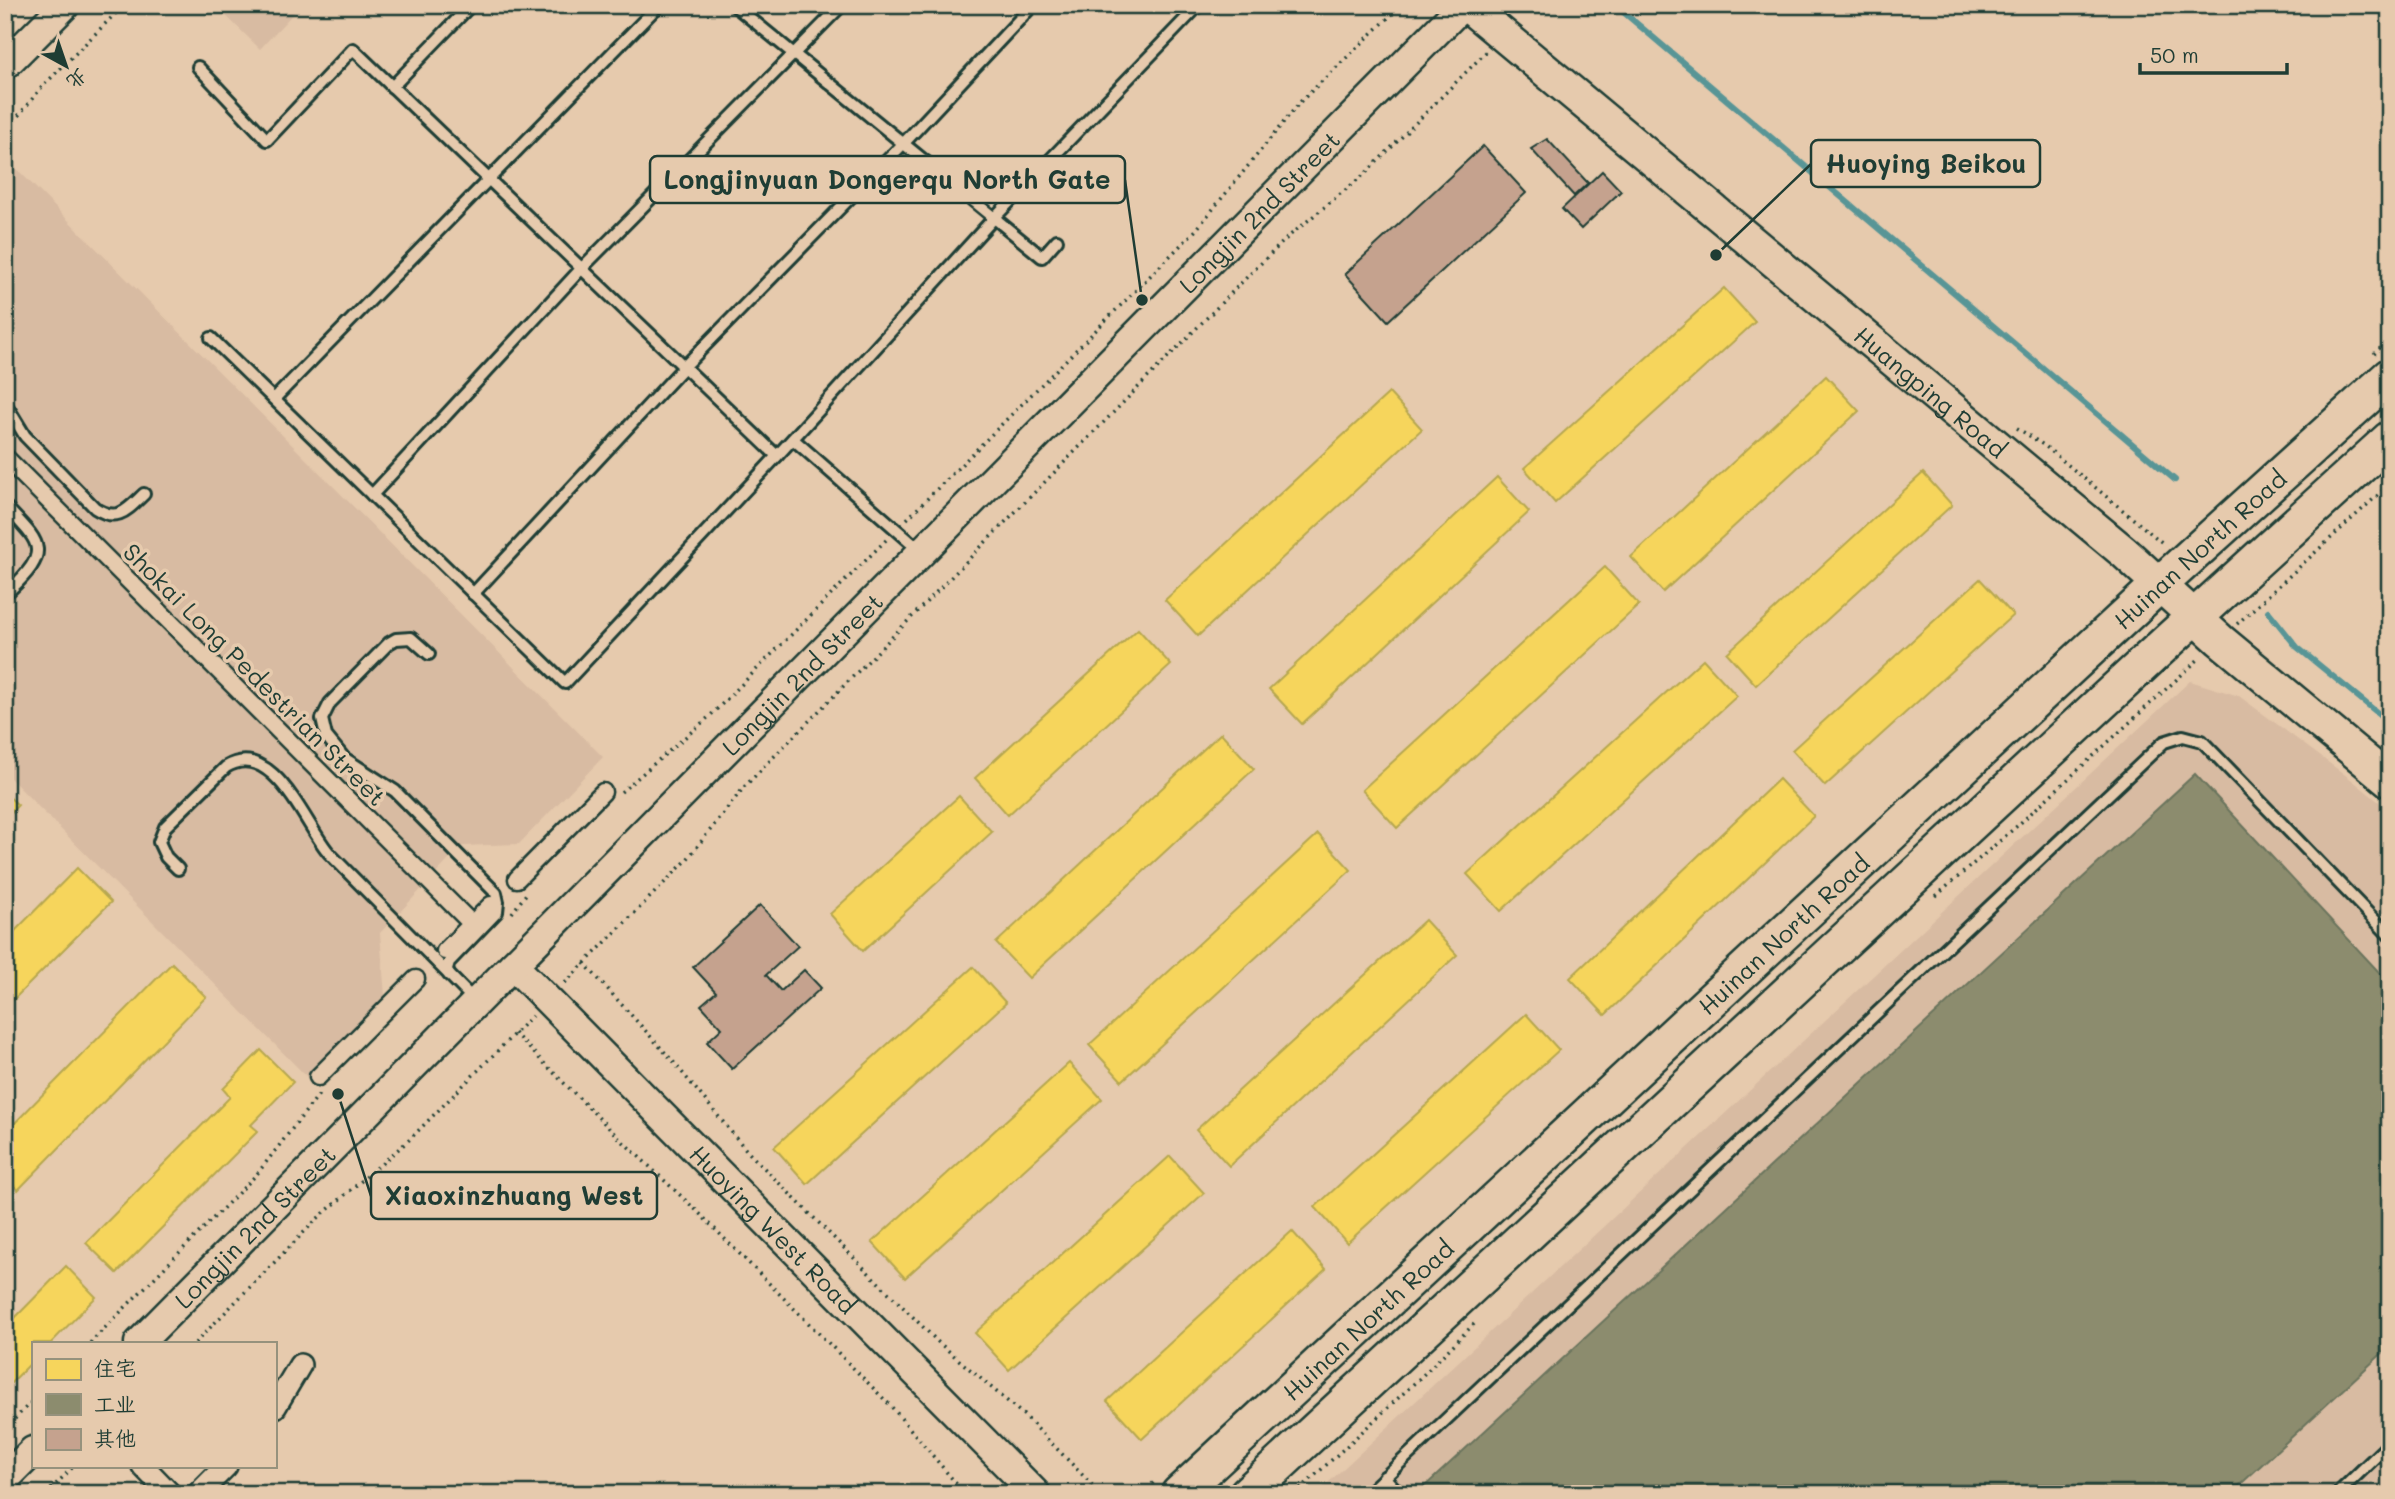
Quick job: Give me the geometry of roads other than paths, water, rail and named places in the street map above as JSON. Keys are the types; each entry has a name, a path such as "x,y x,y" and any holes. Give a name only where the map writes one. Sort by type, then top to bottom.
{"main road":[{"name":"Huangping Road","path":"1465,5 2160,584 2194,617 2390,781"},
{"name":"Huinan North Road","path":"1180,1494 2160,584 2390,376"},
{"name":"Huinan North Road","path":"1247,1494 2194,617 2390,439"}],"street":[{"path":"5,65 65,5"},
{"name":"Longjin 2nd Street","path":"140,1342 1465,5"},
{"name":"Shokai Long Pedestrian Street","path":"5,457 472,924"},
{"path":"527,877 611,793"},
{"path":"445,951 491,905"},
{"name":"Huoying West Road","path":"513,965 1035,1494"},
{"path":"320,1084 402,998 416,979"},
{"path":"276,1405 300,1365"},
{"path":"5,1479 32,1452"},
{"path":"145,1468 170,1494"},
{"path":"198,1494 224,1468"}],"lane":[{"path":"393,87 471,5"},
{"path":"274,399 659,5"},
{"path":"734,5 1042,257 1057,240"},
{"path":"372,495 581,269 842,5"},
{"path":"473,594 684,367 902,145 1033,5"},
{"path":"211,338 565,682 793,439 994,218 1199,5"},
{"path":"198,67 267,141 353,49 777,456"},
{"path":"5,403 25,436 95,508 107,515 119,514 144,494"},
{"path":"793,439 922,552"},
{"path":"5,506 34,538 37,556 29,572 10,590"},
{"path":"429,654 411,638 396,639 389,643 330,703 322,719 326,736 337,752 395,791 496,893 496,912 449,962 449,975"},
{"path":"1367,1494 2164,742 2183,736 2202,741 2390,936"},
{"path":"177,869 166,858 159,842 165,827 226,767 234,762 254,762 269,772 293,797 329,853 476,1002"},
{"path":"2337,1494 2390,1443"},
{"path":"1384,1477 1399,1494"}],"waterway":[{"path":"1615,5 2175,480"},
{"path":"2268,611 2297,647 2390,723"}],"place":[{"name":"Huoying Beikou","path":"1716,255"},
{"name":"Longjinyuan Dongerqu North Gate","path":"1142,300"},
{"name":"Xiaoxinzhuang West","path":"338,1094"}]}
